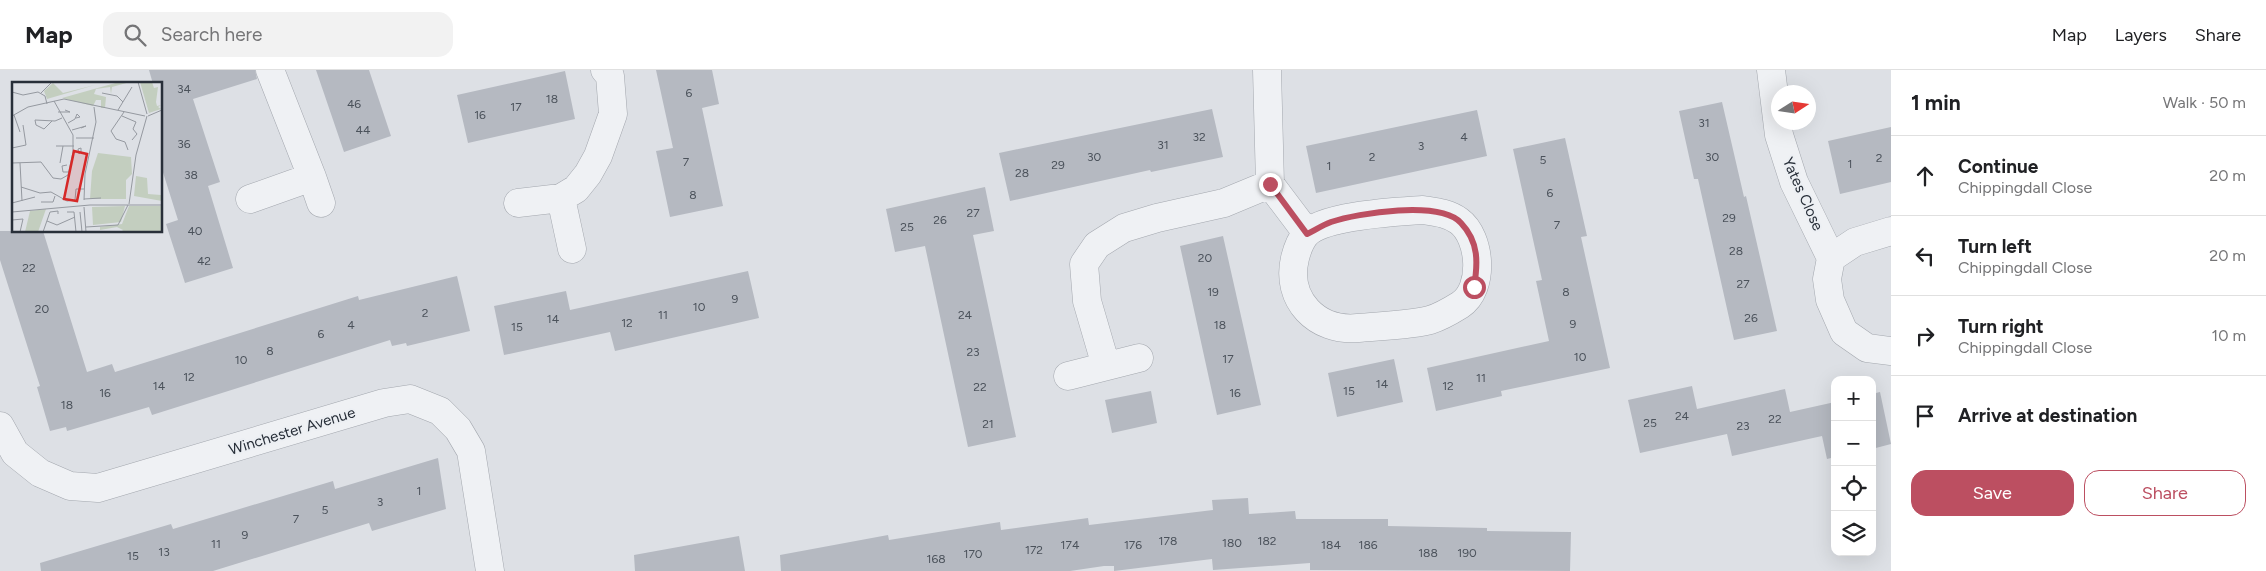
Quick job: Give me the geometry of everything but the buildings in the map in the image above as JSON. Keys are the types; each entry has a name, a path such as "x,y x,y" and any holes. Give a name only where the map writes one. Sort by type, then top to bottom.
{"street":[{"path":"270,70 321,203"},
{"path":"518,203 561,198 576,189 588,174 598,156 613,114 610,76 606,70"},
{"path":"1267,70 1270,184 1307,234"},
{"name":"Yates Close","path":"1771,70 1779,135 1794,182 1831,258"},
{"path":"250,199 312,177"},
{"path":"1106,366 1087,301 1084,264 1097,245 1124,228 1157,218 1224,203 1270,184"},
{"path":"561,198 572,249"},
{"path":"1423,210 1442,212 1460,222 1473,242 1478,264 1474,287 1462,304 1430,320 1347,329 1328,325 1314,317 1301,304 1294,288 1292,269 1295,256 1297,249 1307,234 1330,222 1354,217 1423,210"},
{"path":"1891,231 1855,242 1831,258 1827,279 1830,300 1844,332 1866,348 1891,350"},
{"path":"1068,376 1139,358"},
{"name":"Winchester Avenue","path":"0,426 15,453 40,473 70,486 98,488 384,403 410,399 440,412 458,429 471,451 490,571"}],"route":[{"path":"1270,184 1307,234 1330,222 1354,217 1423,210 1442,212 1460,222 1473,242 1478,264 1474,287"}]}
